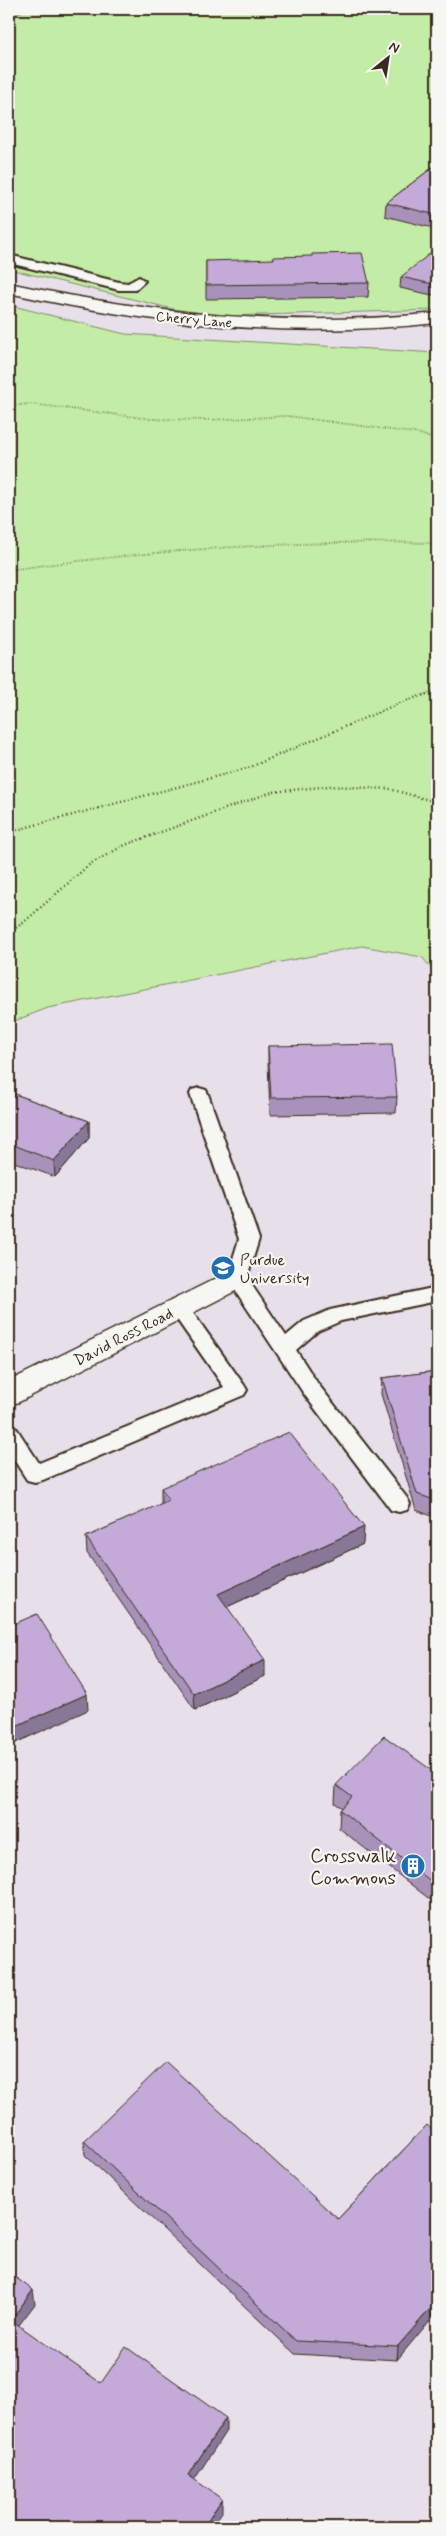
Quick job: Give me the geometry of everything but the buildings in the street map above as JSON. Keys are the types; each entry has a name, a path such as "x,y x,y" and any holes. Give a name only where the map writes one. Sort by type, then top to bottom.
{"street":[{"name":"Cherry Lane","path":"9,288 126,312 206,322 288,325 382,323 437,318"},
{"name":"Cherry Lane","path":"382,323 437,326"},
{"name":"David Ross Road","path":"9,1394 237,1278"}],"lane":[{"path":"9,260 131,288 139,281"},
{"path":"199,1094 249,1239 237,1278 311,1389 399,1504"},
{"path":"284,1349 311,1326 337,1315 437,1294"},
{"path":"9,1435 35,1474 237,1390 179,1308"}],"path":[{"path":"9,406 31,404 151,419 210,420 288,416 421,434 437,441"},
{"path":"9,570 176,550 244,545 395,541 437,543"},
{"path":"9,832 248,768 402,702 437,691"},
{"path":"9,932 23,924 90,864 125,845 272,792 330,786 390,789 432,801 437,805"}],"shaded area":[{"name":"Purdue University","path":"9,9 437,9 437,2527 9,2527"}],"green space":[{"path":"26,9 437,9 437,310 223,316 173,309 9,269 9,18"},
{"path":"9,305 125,334 437,353 437,975 422,957 362,946 48,1008 9,1023"}],"place":[{"name":"Purdue University","path":"223,1268"},
{"name":"Crosswalk Commons","path":"413,1866"}]}
